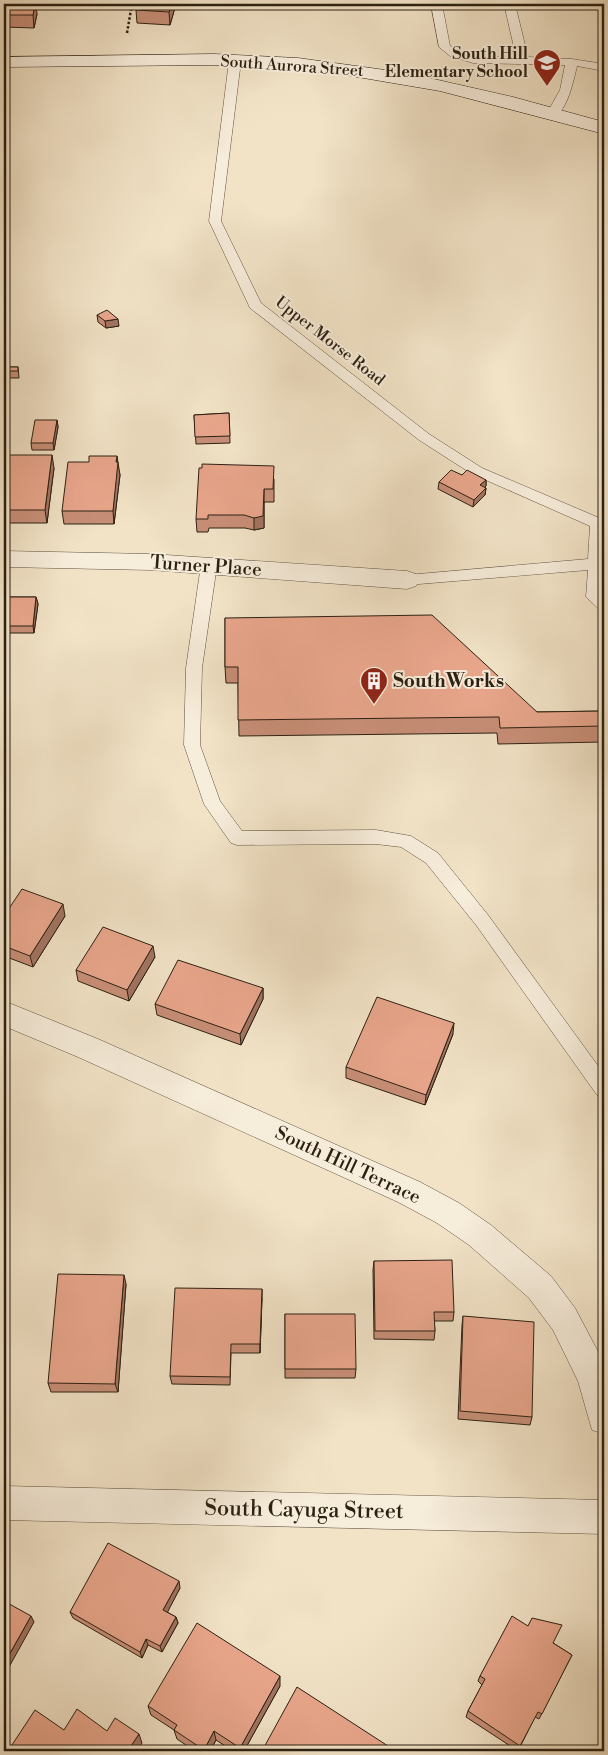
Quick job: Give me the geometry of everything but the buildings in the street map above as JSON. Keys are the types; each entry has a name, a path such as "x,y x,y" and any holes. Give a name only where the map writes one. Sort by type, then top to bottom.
{"street":[{"name":"South Aurora Street","path":"4,62 235,61 289,63 386,74 512,102 604,128"},
{"name":"Turner Place","path":"4,559 98,560 209,565 407,580"},
{"name":"South Hill Terrace","path":"4,1013 88,1048 409,1192 456,1218 480,1235 540,1287 564,1319 594,1377 604,1418"},
{"name":"South Cayuga Street","path":"4,1503 604,1517"}],"lane":[{"path":"436,4 445,47 455,55 467,60 572,62 604,68"},
{"path":"510,4 523,60"},
{"name":"Upper Morse Road","path":"235,61 215,221 255,304 424,437 476,471 601,525"},
{"path":"553,113 566,90 572,62"},
{"path":"599,601 596,564 601,525"},
{"path":"407,580 596,564"},
{"path":"209,565 194,668 192,745 212,804 237,838 376,837 405,841 432,858 482,920 604,1089"}],"path":[{"path":"127,36 132,4"}],"place":[{"name":"South Hill Elementary School","path":"547,87"},
{"name":"SouthWorks","path":"374,705"}]}
